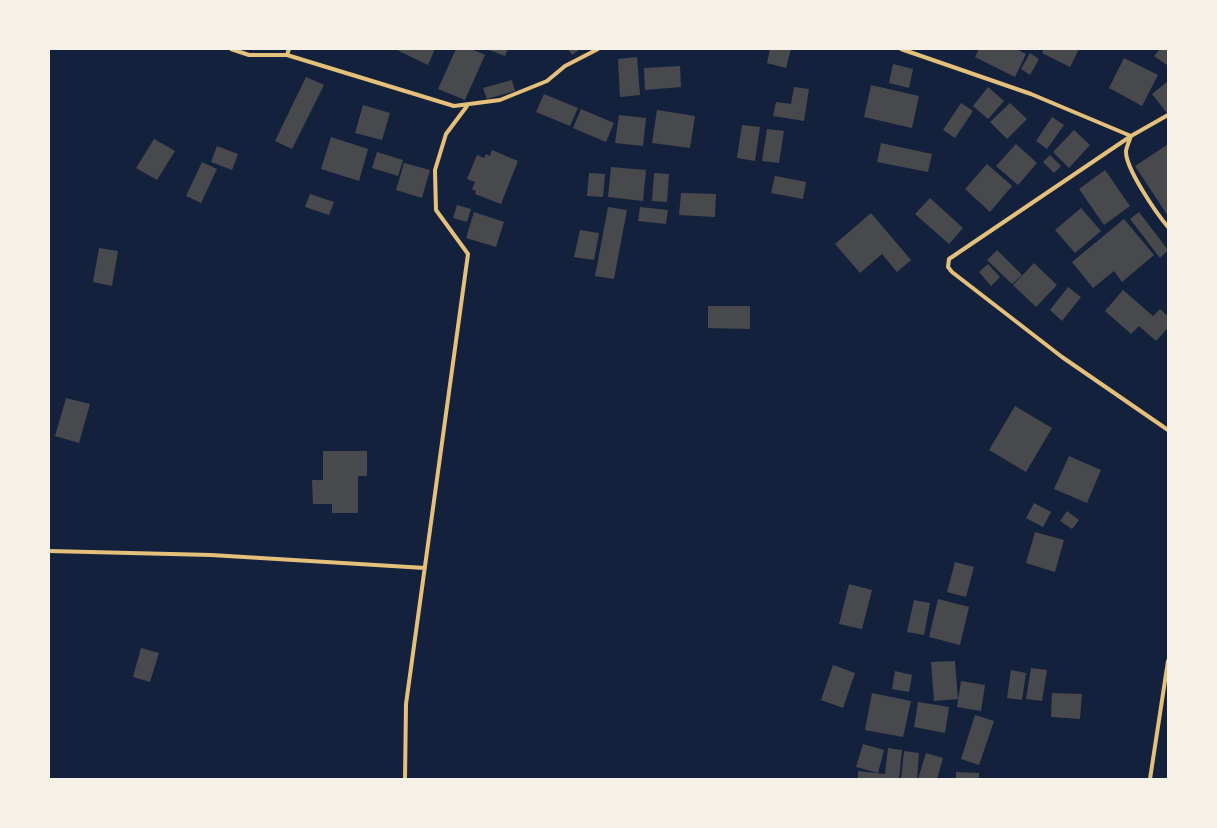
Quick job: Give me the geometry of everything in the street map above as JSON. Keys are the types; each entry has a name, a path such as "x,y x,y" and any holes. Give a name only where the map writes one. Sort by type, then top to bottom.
{"street":[{"path":"231,49 249,55 287,55 454,106 467,106 500,100 547,81 565,66 598,49"},
{"path":"287,55 289,49"},
{"path":"901,49 1031,94 1131,136"},
{"path":"405,779 406,704 468,254 436,210 434,170 446,134 467,106"},
{"path":"1168,115 1131,136 949,259 948,266 952,272 1062,357 1168,430"},
{"path":"1131,136 1126,151 1130,168 1168,227"},
{"path":"49,551 211,556 425,568"},
{"path":"1150,779 1168,661"}],"building":[{"path":"395,49 435,49 428,65"},
{"path":"456,49 471,49 485,55 465,100 438,89"},
{"path":"486,49 508,49 505,56"},
{"path":"568,49 580,49 572,55"},
{"path":"770,49 791,49 786,68 767,63"},
{"path":"979,49 1016,49 1026,54 1015,77 975,57"},
{"path":"1044,49 1079,49 1070,67 1042,53"},
{"path":"1160,49 1168,49 1167,65 1154,56"},
{"path":"1030,53 1039,59 1030,75 1021,69"},
{"path":"637,57 640,95 620,97 618,59"},
{"path":"1124,58 1158,75 1142,106 1109,88"},
{"path":"893,64 913,69 909,88 889,83"},
{"path":"680,66 681,87 645,90 644,68"},
{"path":"306,77 324,85 292,149 275,141"},
{"path":"512,80 515,91 487,99 483,88"},
{"path":"1168,81 1168,112 1167,113 1152,94"},
{"path":"871,85 919,96 912,128 864,117"},
{"path":"794,87 809,89 804,121 773,116 776,102 791,104"},
{"path":"988,87 1004,101 988,119 973,106"},
{"path":"544,94 578,108 570,126 536,112"},
{"path":"961,103 973,111 955,138 943,130"},
{"path":"1010,103 1027,119 1007,139 990,122"},
{"path":"363,105 390,113 382,140 355,133"},
{"path":"581,109 614,123 606,142 573,128"},
{"path":"657,110 695,116 690,148 652,143"},
{"path":"619,115 646,118 643,146 615,143"},
{"path":"1052,117 1064,125 1047,149 1036,141"},
{"path":"742,125 760,127 755,161 737,158"},
{"path":"767,129 784,131 779,163 762,161"},
{"path":"1074,130 1090,145 1069,168 1053,152"},
{"path":"331,137 368,149 359,181 321,169"},
{"path":"154,139 175,151 157,180 136,168"},
{"path":"881,143 932,154 928,172 877,162"},
{"path":"1016,144 1037,163 1018,185 996,166"},
{"path":"1167,145 1168,146 1168,216 1135,166"},
{"path":"217,146 238,154 232,170 211,162"},
{"path":"492,150 518,161 501,204 475,194 476,191 472,189 475,182 467,179 477,155 484,158 486,154 490,156"},
{"path":"377,152 403,160 398,176 372,168"},
{"path":"1050,155 1061,166 1054,173 1043,162"},
{"path":"202,162 217,169 201,203 186,196"},
{"path":"404,163 430,170 422,198 396,190"},
{"path":"987,164 1012,186 990,212 965,189"},
{"path":"611,167 646,170 643,201 608,197"},
{"path":"1105,170 1130,206 1104,225 1079,189"},
{"path":"589,173 605,174 603,197 587,196"},
{"path":"654,173 669,174 667,202 652,201"},
{"path":"775,176 806,182 803,199 771,193"},
{"path":"681,193 716,194 715,217 679,215"},
{"path":"310,194 334,202 329,215 305,207"},
{"path":"930,198 963,228 949,244 915,214"},
{"path":"457,205 471,209 467,222 453,218"},
{"path":"608,207 627,210 614,279 595,276"},
{"path":"640,207 668,210 666,224 638,221"},
{"path":"1081,208 1101,231 1075,253 1055,230"},
{"path":"474,212 504,222 496,247 466,238"},
{"path":"1139,212 1168,250 1160,258 1130,219"},
{"path":"871,213 911,260 897,272 882,254 860,273 835,244"},
{"path":"1124,219 1154,255 1122,282 1114,271 1093,288 1072,262"},
{"path":"580,230 599,233 594,260 574,257"},
{"path":"99,248 118,251 112,286 93,282"},
{"path":"997,250 1022,275 1012,284 987,260"},
{"path":"1034,263 1057,285 1036,307 1013,285"},
{"path":"988,264 1000,277 991,286 979,272"},
{"path":"1068,287 1081,297 1062,321 1050,310"},
{"path":"1123,290 1153,316 1160,309 1168,316 1168,328 1156,341 1139,326 1131,334 1105,311"},
{"path":"708,306 750,306 750,329 708,328"},
{"path":"66,398 90,404 79,443 55,436"},
{"path":"1015,406 1052,428 1026,472 989,450"},
{"path":"323,451 367,451 367,476 358,476 358,513 332,513 332,504 313,504 312,480 323,480"},
{"path":"1069,456 1101,470 1087,503 1054,489"},
{"path":"1034,503 1051,512 1043,527 1026,518"},
{"path":"1067,511 1079,520 1072,529 1060,521"},
{"path":"1035,532 1064,540 1055,572 1026,563"},
{"path":"955,562 974,567 966,597 947,592"},
{"path":"849,584 872,590 862,629 839,624"},
{"path":"938,599 969,607 960,645 929,637"},
{"path":"914,600 930,603 924,635 907,632"},
{"path":"141,648 159,653 150,682 133,677"},
{"path":"955,661 958,699 934,701 931,662"},
{"path":"833,665 855,673 843,708 821,700"},
{"path":"1031,668 1047,670 1042,701 1026,699"},
{"path":"1011,670 1026,673 1022,700 1007,698"},
{"path":"895,671 912,675 909,692 892,689"},
{"path":"961,681 985,685 981,711 957,707"},
{"path":"872,693 911,701 903,737 865,730"},
{"path":"1052,693 1082,694 1080,719 1051,717"},
{"path":"918,702 949,707 945,733 914,727"},
{"path":"975,715 994,721 979,765 961,759"},
{"path":"863,744 884,750 878,773 856,767"},
{"path":"888,748 902,750 899,779 858,779 858,771 885,774"},
{"path":"904,751 919,753 917,779 901,779"},
{"path":"926,753 943,758 937,779 918,779"},
{"path":"956,772 979,773 979,779 956,779"}]}
